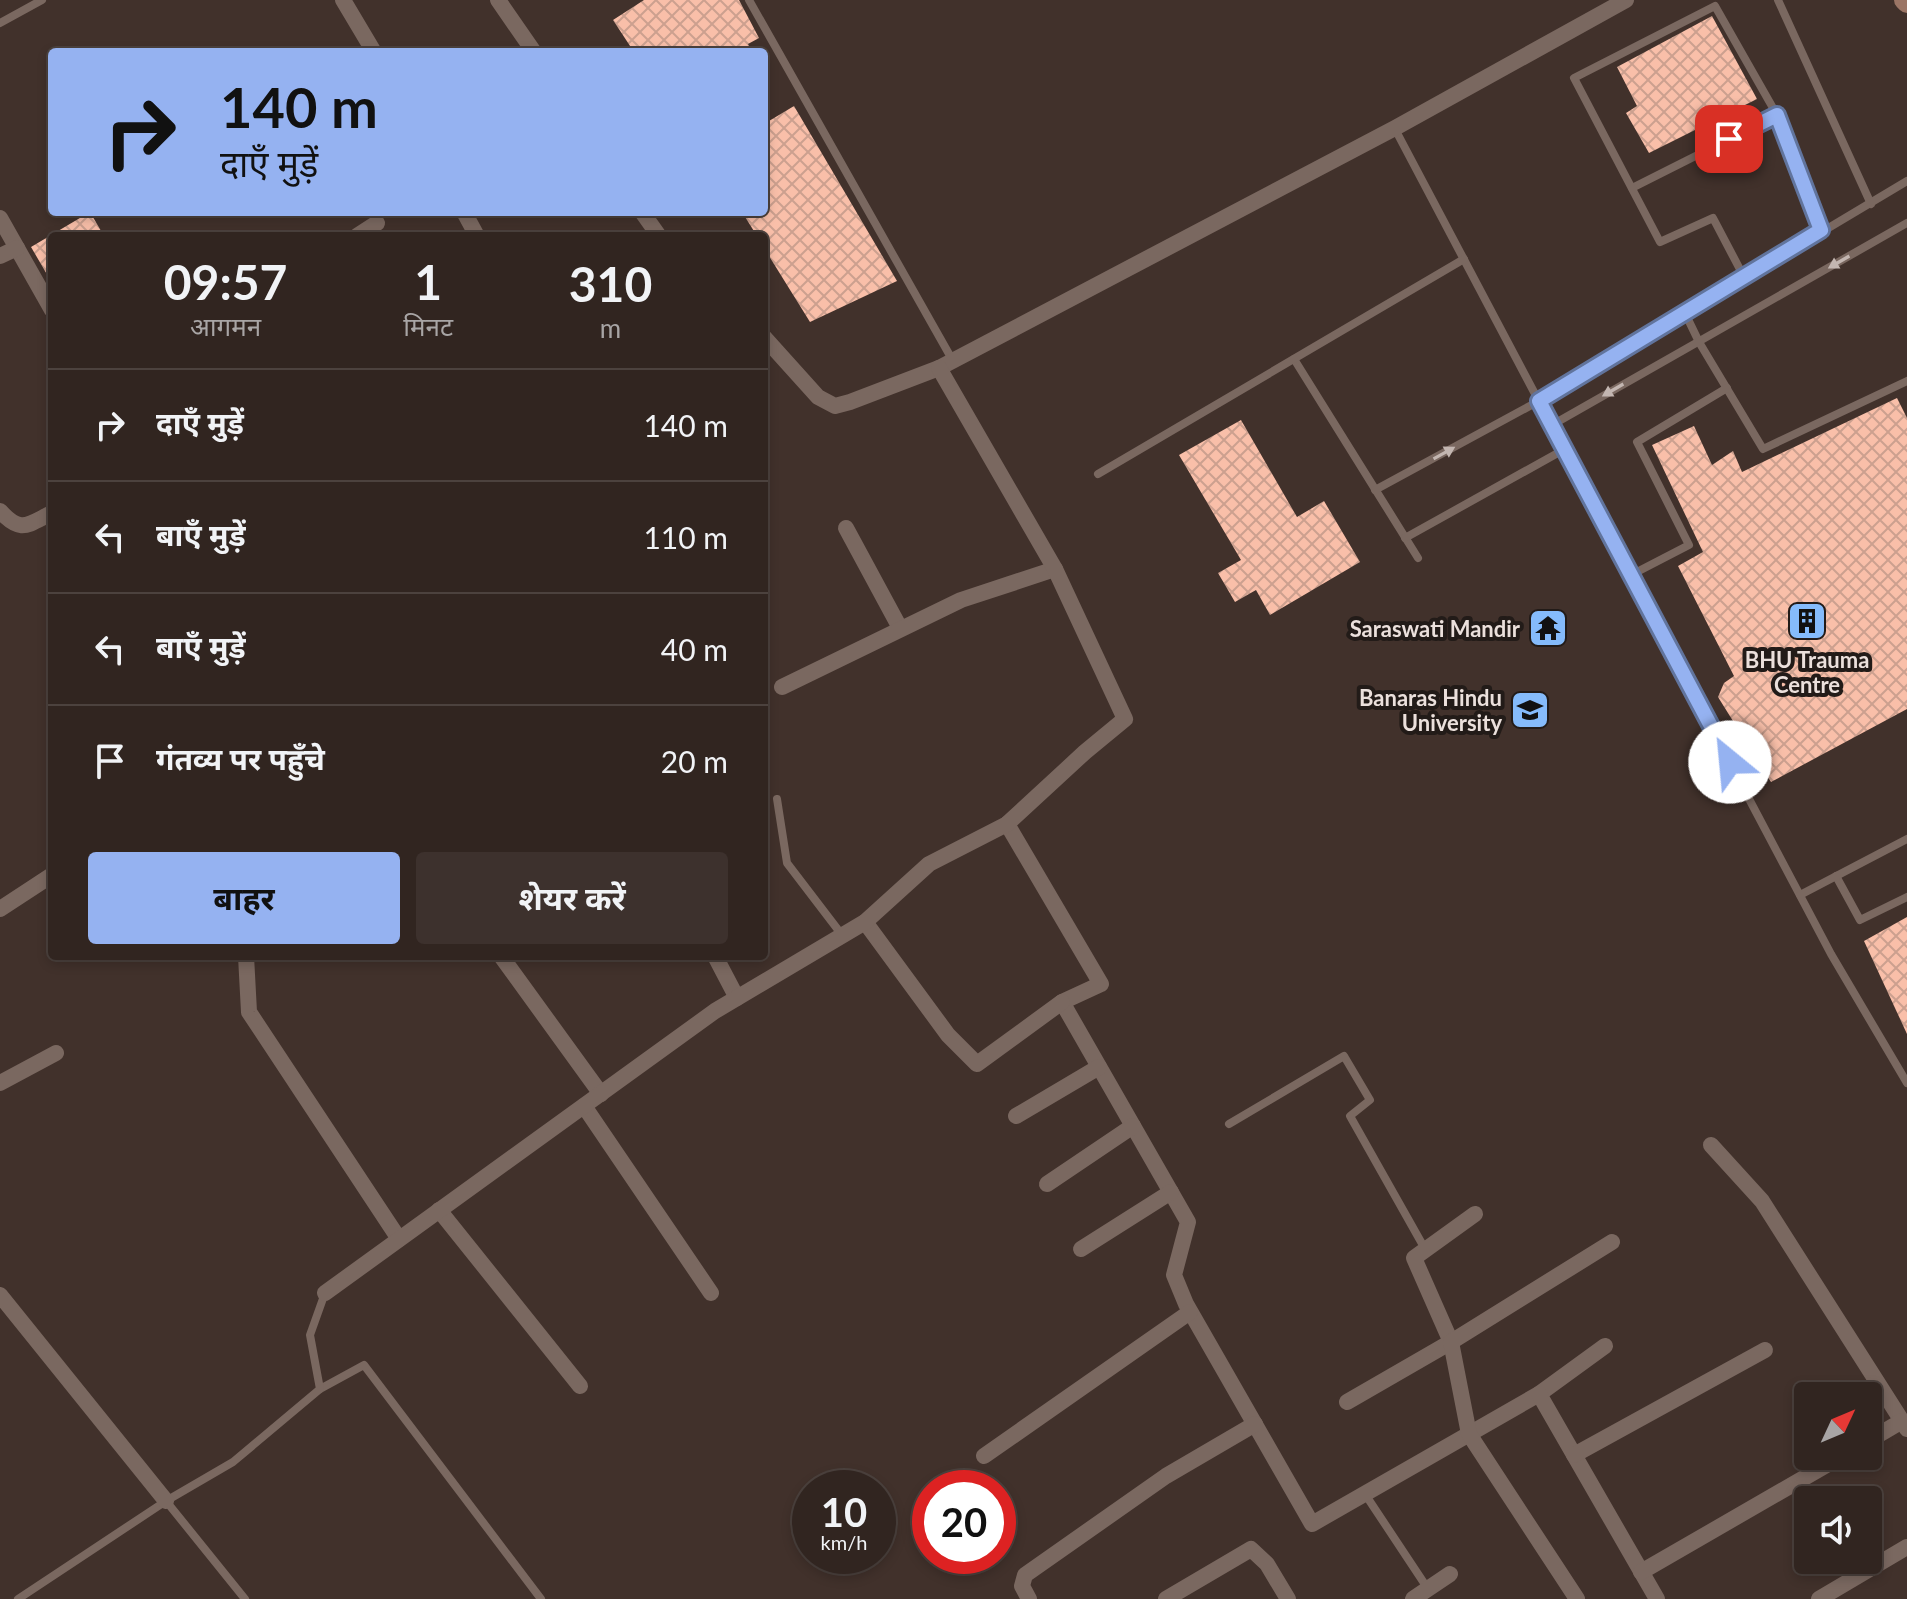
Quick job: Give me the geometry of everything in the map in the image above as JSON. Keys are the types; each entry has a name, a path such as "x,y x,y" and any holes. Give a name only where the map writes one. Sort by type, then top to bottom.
{"street":[{"path":"343,0 372,48"},
{"path":"498,0 531,48"},
{"path":"768,341 818,397 835,406 946,364 1395,128 1626,0"},
{"path":"0,218 48,303"},
{"path":"363,232 377,223"},
{"path":"0,256 17,248"},
{"path":"325,1293 737,998 865,922 929,864 1007,824 1125,719 1055,569 946,364"},
{"path":"0,511 11,524 18,526 25,526 48,515"},
{"path":"846,528 900,628"},
{"path":"782,687 961,600 1055,569"},
{"path":"865,922 948,1035 977,1064 1062,1002 1101,984 1007,824"},
{"path":"0,909 48,878"},
{"path":"246,960 249,1012 399,1239"},
{"path":"504,960 601,1094"},
{"path":"717,960 737,998"},
{"path":"1062,1002 1188,1222 1174,1275 1190,1312 1312,1524 1539,1394 1605,1346"},
{"path":"0,1083 56,1053"},
{"path":"1016,1116 1099,1067"},
{"path":"584,1106 711,1293"},
{"path":"1047,1184 1133,1126"},
{"path":"1711,1145 1762,1201 1905,1425 1882,1435"},
{"path":"1081,1249 1171,1192"},
{"path":"439,1210 580,1386"},
{"path":"1475,1214 1414,1258 1451,1342 1469,1434 1577,1599"},
{"path":"1347,1402 1612,1242"},
{"path":"0,1295 166,1501"},
{"path":"984,1456 1190,1312"},
{"path":"1574,1455 1765,1350"},
{"path":"1539,1394 1657,1599"},
{"path":"1029,1599 1022,1586 1025,1575 1166,1476 1255,1424"},
{"path":"1641,1572 1818,1470"},
{"path":"1819,1599 1907,1547"},
{"path":"1166,1599 1251,1549 1267,1564 1288,1599"},
{"path":"1413,1599 1450,1574"}],"lane":[{"path":"0,23 42,0"},
{"path":"749,0 946,364"},
{"path":"1778,0 1871,204"},
{"path":"1744,277 1713,218 1660,242 1574,78 1715,6 1777,115 1821,230"},
{"path":"1632,188 1777,115"},
{"path":"1395,128 1831,954 1907,1083"},
{"path":"1375,490 1539,401 1907,181"},
{"path":"1552,425 1907,225"},
{"path":"1098,474 1464,259"},
{"path":"1685,313 1763,449 1907,381"},
{"path":"1294,359 1418,558"},
{"path":"1631,575 1689,545 1637,442 1727,388"},
{"path":"1405,538 1565,449"},
{"path":"777,799 787,863 842,936"},
{"path":"1800,895 1907,839"},
{"path":"1836,876 1860,920 1907,897"},
{"path":"1229,1124 1344,1056 1370,1100 1350,1116 1425,1250"},
{"path":"320,1389 310,1335 325,1293"},
{"path":"18,1599 166,1501 233,1462 320,1389 364,1365 541,1599"},
{"path":"1365,1494 1428,1589"},
{"path":"166,1501 245,1599"}],"building":[{"path":"644,0 739,0 759,38 748,44 750,48 631,48 613,20"},
{"path":"1712,16 1757,99 1649,153 1626,113 1637,106 1617,67"},
{"path":"794,106 897,281 810,322 768,254 768,232 754,232 744,216 768,216 768,122"},
{"path":"83,216 92,216 102,232 56,232"},
{"path":"48,237 48,276 31,247"},
{"name":"BHU Trauma Centre","path":"1897,398 1907,418 1907,709 1771,782 1718,697 1724,683 1734,676 1678,566 1703,552 1652,445 1694,426 1712,465 1733,451 1742,472"},
{"path":"1241,420 1297,517 1324,501 1360,562 1270,615 1256,590 1235,602 1218,573 1241,560 1179,455"},
{"path":"1907,917 1907,1034 1864,941"}],"place":[{"name":"BHU Trauma Centre","path":"1807,621"},
{"name":"Saraswati Mandir","path":"1548,628"},
{"name":"Banaras Hindu University","path":"1530,710"}],"route":[{"path":"1729,139 1777,115 1821,230 1539,401 1730,762"}]}
